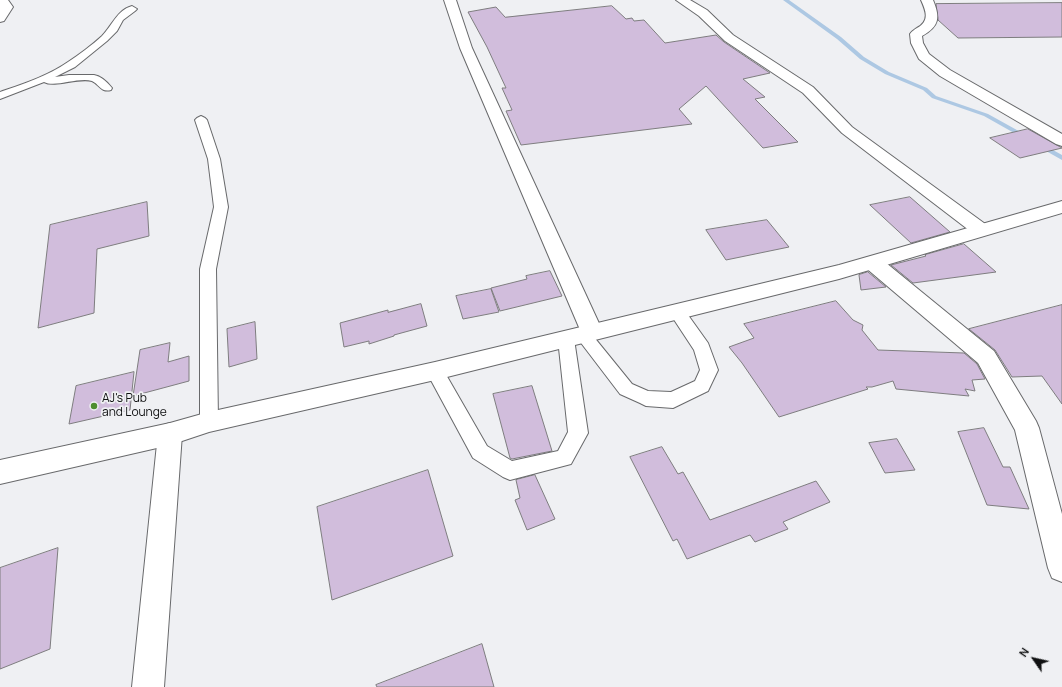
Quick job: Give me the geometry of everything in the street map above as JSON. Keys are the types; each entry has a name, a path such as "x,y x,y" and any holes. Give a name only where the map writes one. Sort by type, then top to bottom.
{"street":[{"path":"450,0 466,48 580,336"},
{"path":"682,0 703,13 729,38 808,90 847,130 981,230"},
{"path":"927,0 931,9 932,21 928,28 916,34 917,43 924,56 945,73 1062,141"},
{"path":"0,18 7,7 2,2"},
{"path":"0,472 170,434 209,422 435,371 678,312 873,263 1062,207"},
{"path":"873,263 986,357 1027,428 1062,568"},
{"path":"148,687 170,434"}],"lane":[{"path":"0,96 32,84 71,65 104,39 114,29 119,20 132,9"},
{"path":"32,84 69,78 94,78 107,88"},
{"path":"201,120 214,159 221,208 208,269 209,422"},
{"path":"580,336 626,389 646,398 673,400 702,386 708,370 702,348 678,312"},
{"path":"435,371 480,452 510,470 564,458 578,433 580,336"}],"building":[{"path":"1062,3 1062,37 958,38 938,20 936,4"},
{"path":"612,6 626,19 632,18 634,21 644,20 665,43 716,35 770,73 743,79 765,97 755,99 798,142 763,148 706,86 679,109 692,124 521,145 506,111 512,110 502,88 506,88 487,47 468,12 496,7 505,17"},
{"path":"1028,129 1062,148 1020,158 990,138"},
{"path":"910,197 950,232 911,243 870,205"},
{"path":"147,202 149,236 97,249 94,313 38,328 50,225"},
{"path":"767,220 789,247 726,260 706,230"},
{"path":"964,244 996,272 913,283 891,265 926,256 925,255"},
{"path":"550,271 562,296 500,311 491,288 527,279 526,276"},
{"path":"868,272 886,287 861,290 859,275"},
{"path":"491,289 499,312 463,319 456,296"},
{"path":"836,301 853,320 863,325 862,330 878,350 964,353 977,364 985,379 972,380 975,391 965,389 969,396 896,389 893,381 872,387 866,387 868,389 779,417 742,363 729,347 754,338 744,324"},
{"path":"421,304 427,326 369,344 369,341 344,347 340,323 388,310 388,312"},
{"path":"1062,305 1062,404 1042,376 1012,377 995,350 969,329"},
{"path":"255,322 257,359 229,367 227,329"},
{"path":"170,343 168,362 189,356 189,381 133,396 140,350"},
{"path":"134,372 130,410 69,424 76,386"},
{"path":"532,386 552,451 512,459 510,458 493,394"},
{"path":"984,428 1003,467 1010,467 1029,509 987,505 958,432"},
{"path":"897,439 915,470 885,473 869,443"},
{"path":"662,447 678,474 683,472 710,520 816,481 830,502 783,522 788,529 755,542 750,535 687,559 677,539 673,541 630,457"},
{"path":"428,470 453,556 332,600 317,507"},
{"path":"535,475 555,519 527,530 515,500 520,498 516,480"},
{"path":"58,548 50,649 0,669 0,568"},
{"path":"482,644 494,687 377,687 376,685"}],"waterway":[{"path":"786,0 839,38 862,58 887,73 925,89 934,97 986,115 1062,158"}],"place":[{"name":"AJ's Pub and Lounge","path":"94,406"}]}
